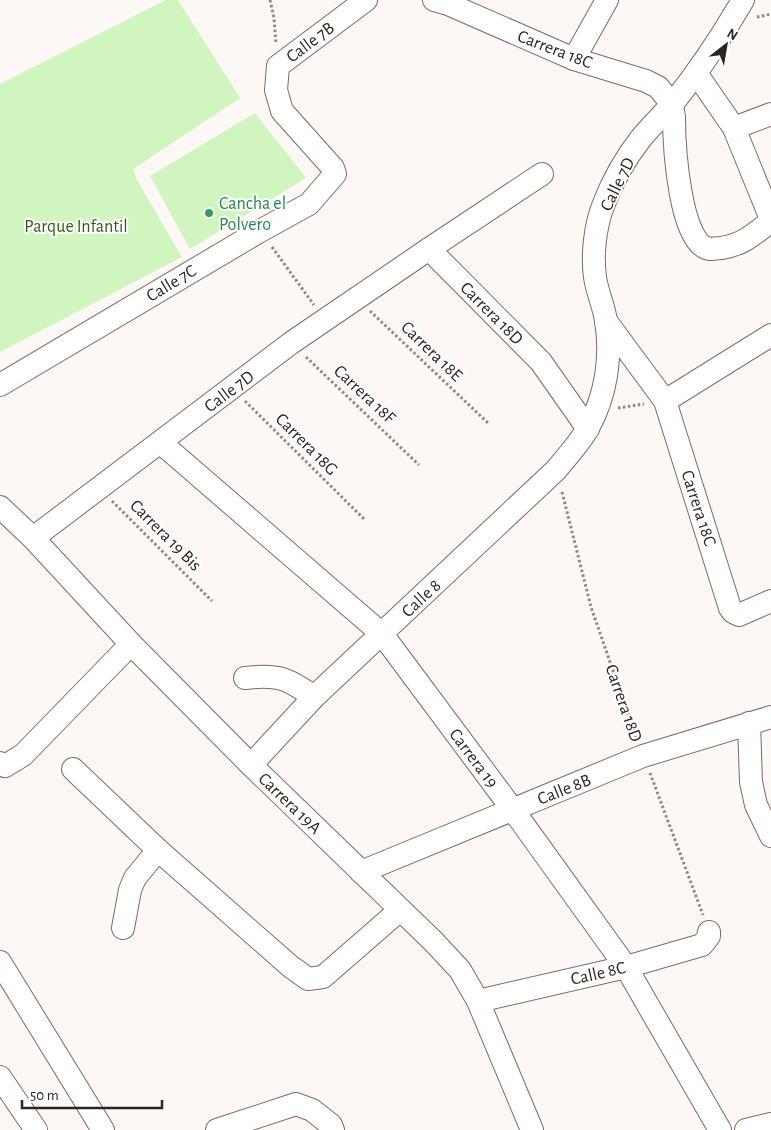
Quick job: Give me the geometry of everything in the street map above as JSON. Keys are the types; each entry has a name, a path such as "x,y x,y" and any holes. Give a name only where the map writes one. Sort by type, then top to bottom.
{"street":[{"name":"Calle 7B","path":"278,66 366,0"},
{"path":"574,59 607,0"},
{"name":"Calle 7D","path":"592,421 607,371 609,354 606,322 595,276 595,242 602,208 618,174 641,138 672,104 696,73 743,0"},
{"name":"Carrera 18C","path":"444,1 574,59 646,80 658,87 672,104"},
{"name":"Calle 7C","path":"0,385 309,204 335,174 333,168 282,111 276,90 278,66"},
{"path":"672,104 682,203 694,238 701,246 709,249 735,246 749,238 771,220 734,128 696,73"},
{"path":"734,128 771,114"},
{"name":"Calle 7D","path":"32,538 161,443 291,343 542,174"},
{"name":"Carrera 18D","path":"429,249 541,362 592,421"},
{"name":"Carrera 18C","path":"606,322 665,401 730,608 739,615 771,601"},
{"path":"665,401 771,335"},
{"name":"Calle 8","path":"251,765 314,697 556,470 592,421"},
{"name":"Carrera 19","path":"161,443 382,634 513,810 626,967 720,1130"},
{"name":"Carrera 19A","path":"0,507 32,538 131,644 251,765 434,942 460,970 478,1001 532,1130"},
{"path":"0,762 5,766 23,755 131,644"},
{"path":"245,678 266,676 282,678 314,697"},
{"name":"Calle 8B","path":"361,872 643,756 771,717"},
{"path":"749,723 751,782 756,805 771,836"},
{"path":"73,769 158,850 290,966 308,979 323,977 400,910"},
{"path":"123,928 132,884 158,850"},
{"name":"Calle 8C","path":"478,1001 626,967 702,945 709,936 709,932"},
{"path":"0,962 103,1130"},
{"path":"0,1077 36,1130"},
{"path":"217,1130 296,1104 312,1110 330,1125 333,1130"},
{"path":"746,1130 771,1124"}],"path":[{"path":"270,0 274,18 278,66"},
{"path":"260,231 326,321"},
{"name":"Carrera 18E","path":"357,299 488,423"},
{"name":"Carrera 18F","path":"291,343 419,465"},
{"name":"Carrera 18G","path":"232,389 364,519"},
{"path":"592,421 665,401"},
{"name":"Carrera 18D","path":"556,470 591,607 643,756 709,932"},
{"name":"Carrera 19 Bis","path":"99,488 212,601"}],"green space":[{"name":"Parque Infantil","path":"166,0 178,0 240,98 133,169 137,180 182,257 0,352 0,84"},
{"name":"Cancha el Polvero","path":"255,113 306,178 190,249 150,176"}],"place":[{"name":"Cancha el Polvero","path":"209,213"}]}
